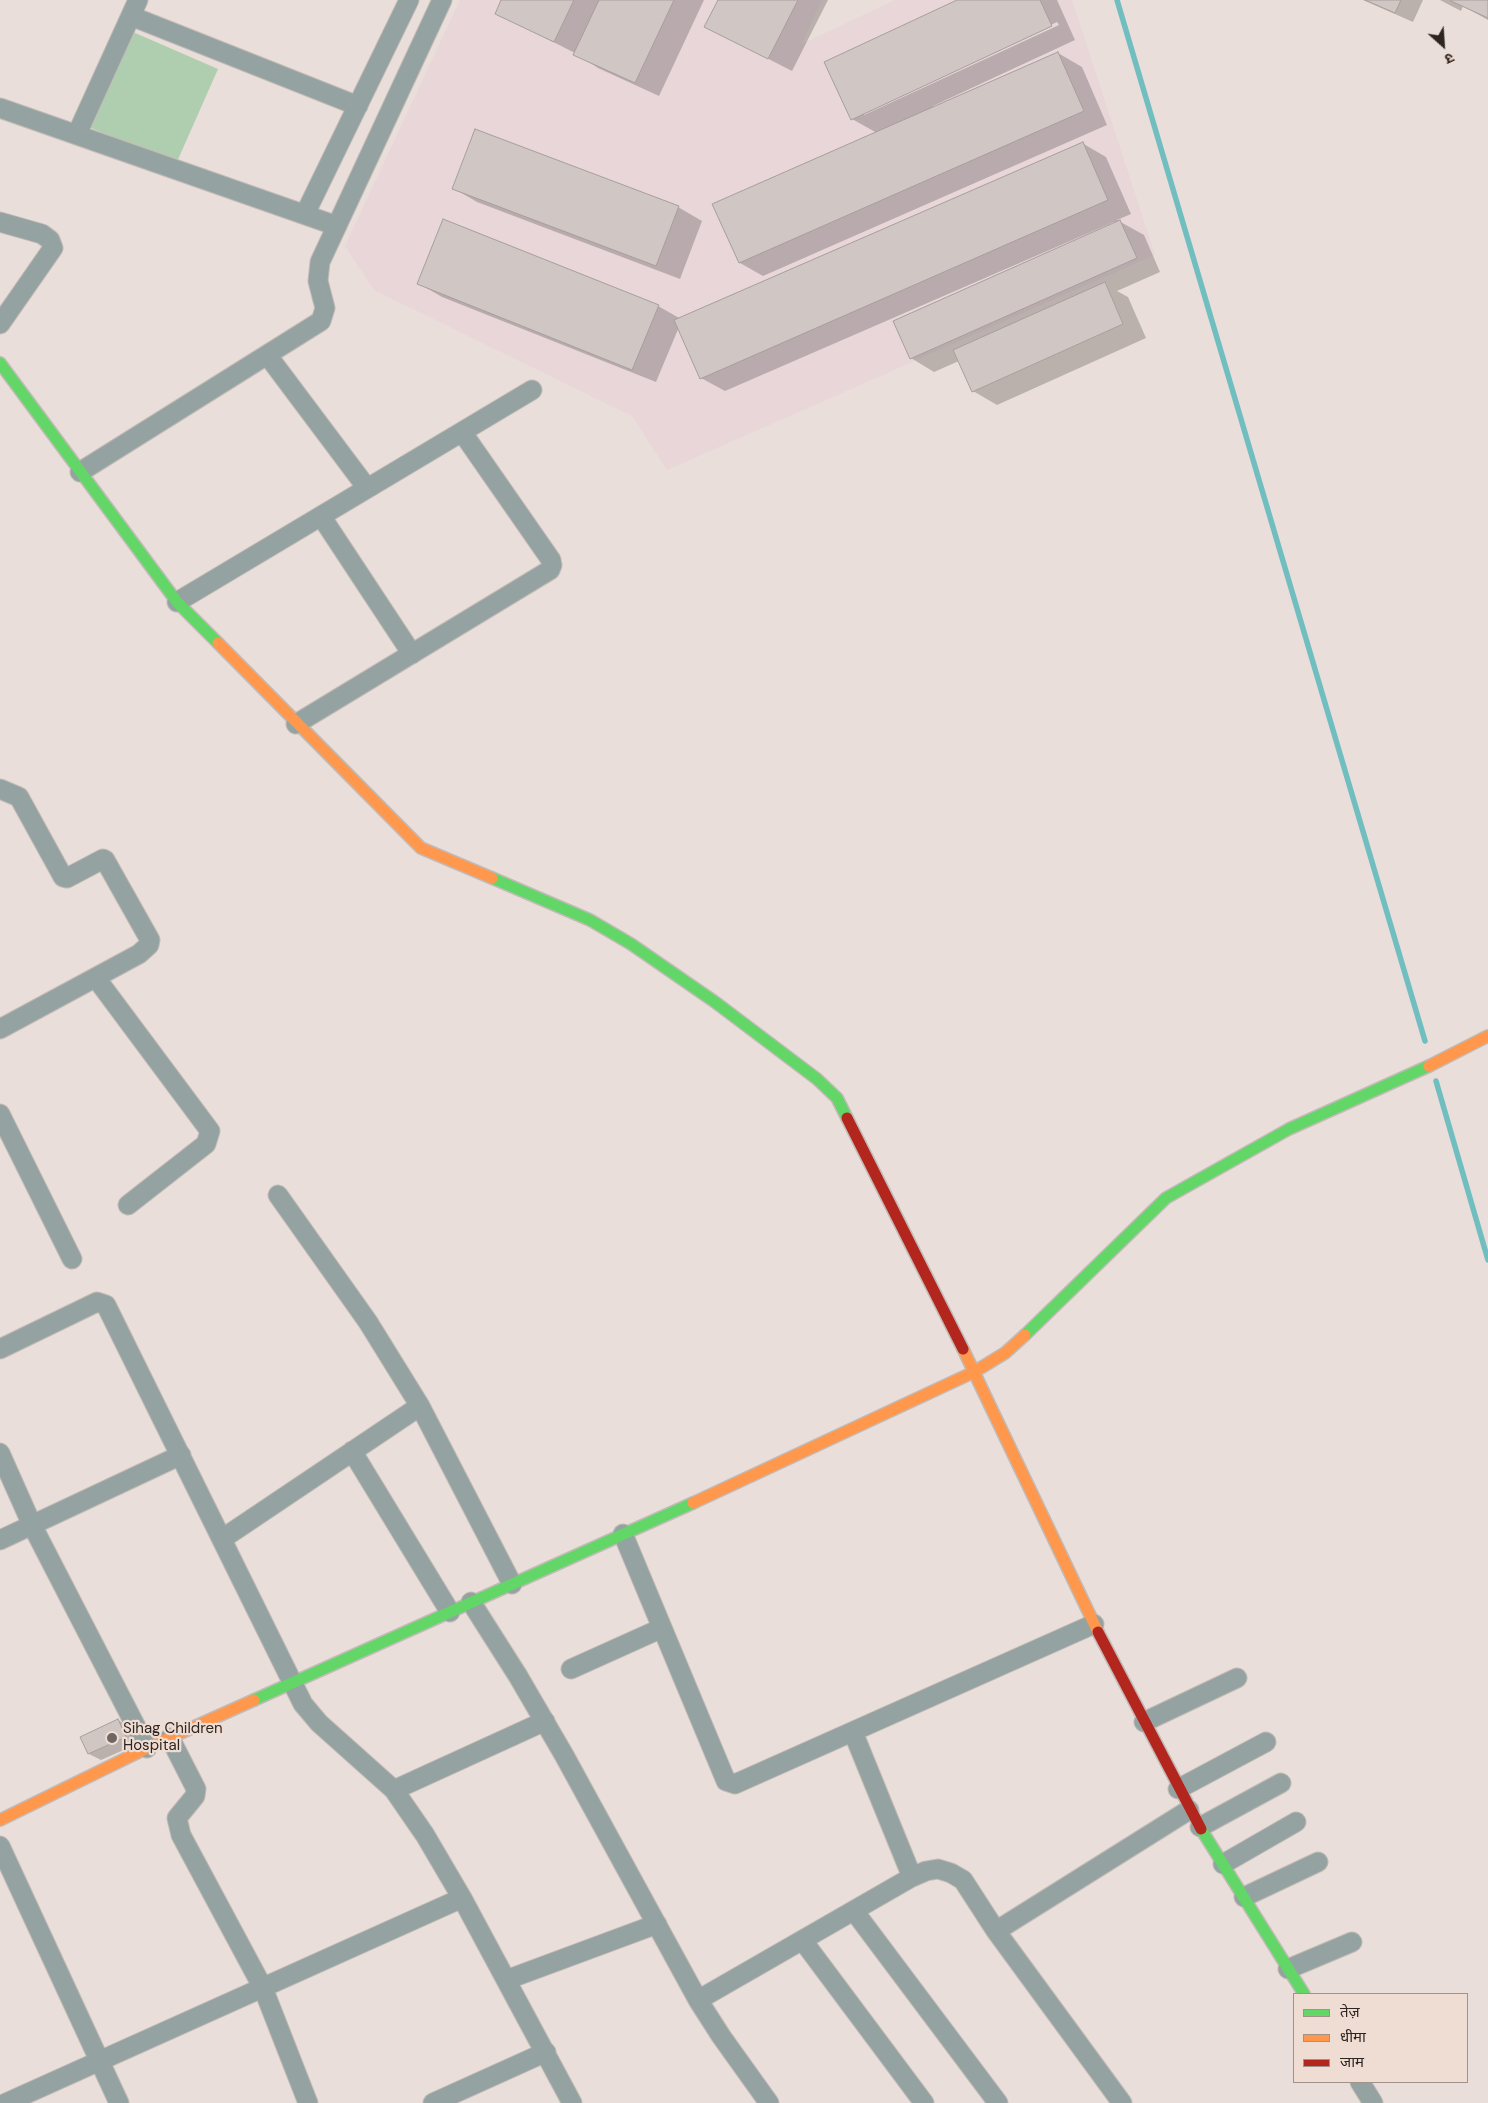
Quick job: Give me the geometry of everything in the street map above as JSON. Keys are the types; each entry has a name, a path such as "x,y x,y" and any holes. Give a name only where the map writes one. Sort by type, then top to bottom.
{"street":[{"path":"306,214 409,0"},
{"path":"80,472 268,356 321,321 325,308 318,281 320,262 442,0"},
{"path":"77,134 135,8 358,106"},
{"path":"0,108 337,226"},
{"path":"0,222 42,234 50,240 52,248 0,324"},
{"path":"268,356 367,488"},
{"path":"0,363 177,602 406,836 421,848 590,920 631,944 715,1002 816,1078 837,1098 974,1372 1094,1624 1189,1810 1303,1993"},
{"path":"177,602 532,390"},
{"path":"296,724 550,570 551,560 462,432"},
{"path":"321,516 412,654"},
{"path":"0,789 19,798 63,876 67,878 103,859 105,860 150,940 146,948 96,978 0,1029"},
{"path":"96,978 210,1131 206,1144 128,1205"},
{"path":"0,1820 147,1748 802,1454 974,1372 1005,1353 1069,1294 1166,1198 1289,1129 1458,1053 1488,1036"},
{"path":"0,1114 72,1259"},
{"path":"278,1195 368,1322 420,1406 512,1584"},
{"path":"0,1349 97,1302 106,1305 303,1704 319,1723 394,1790 425,1835 462,1898 572,2103"},
{"path":"222,1539 420,1406"},
{"path":"352,1451 450,1612"},
{"path":"0,1453 32,1525 147,1748"},
{"path":"0,1540 181,1455"},
{"path":"624,1534 726,1780 735,1784 1094,1624"},
{"path":"471,1602 545,1721 698,2000 769,2103"},
{"path":"571,1669 662,1628"},
{"path":"1144,1722 1237,1678"},
{"path":"394,1790 545,1721"},
{"path":"853,1732 912,1878"},
{"path":"170,1738 196,1789 195,1796 177,1818 178,1827 263,1988 308,2103"},
{"path":"1178,1788 1266,1742"},
{"path":"1200,1827 1280,1783"},
{"path":"996,1931 1189,1810"},
{"path":"1223,1864 1296,1822"},
{"path":"0,1846 119,2103"},
{"path":"1244,1897 1318,1862"},
{"path":"698,2000 912,1878 926,1871 938,1868 952,1873 963,1880 996,1931 1122,2103"},
{"path":"6,2103 462,1898"},
{"path":"854,1911 998,2103"},
{"path":"506,1980 657,1924"},
{"path":"803,1941 924,2103"},
{"path":"1288,1969 1352,1942"},
{"path":"433,2103 546,2052"},
{"path":"0,2098 2,2103"}],"shaded area":[{"path":"460,0 822,0 802,44 895,0 1072,0 1155,255 667,470 632,416 374,290 345,246"}],"green space":[{"path":"133,32 218,69 176,164 91,128"}],"building":[{"path":"501,0 574,0 554,42 495,14"},
{"path":"599,0 674,0 635,83 573,55"},
{"path":"718,0 798,0 768,59 704,27"},
{"path":"957,0 1040,0 1052,26 851,120 824,62"},
{"path":"1365,0 1401,0 1395,13"},
{"path":"1488,0 1488,18 1451,1"},
{"path":"1058,52 1084,111 739,263 712,204"},
{"path":"475,129 679,206 656,266 452,189"},
{"path":"1083,142 1108,200 700,379 674,320"},
{"path":"443,219 659,305 632,370 417,284"},
{"path":"1120,220 1137,258 910,359 893,321"},
{"path":"1105,282 1123,324 972,392 953,350"},
{"path":"118,1719 126,1737 88,1754 80,1737"}],"waterway":[{"path":"1117,0 1425,1041"},
{"path":"1436,1081 1488,1260"}],"traffic: fast":[{"path":"0,363 177,602 218,643"},
{"path":"492,878 590,920 631,944 715,1002 817,1079 837,1098 847,1118"},
{"path":"1025,1335 1166,1198 1289,1129 1429,1066"},
{"path":"254,1700 693,1503"},
{"path":"1201,1829 1303,1993"}],"traffic: slow":[{"path":"218,643 421,848 492,878"},
{"path":"1429,1066 1488,1036"},
{"path":"693,1503 974,1372 1005,1353 1025,1335"},
{"path":"963,1349 1098,1632"},
{"path":"0,1820 147,1748 254,1700"}],"traffic: jam":[{"path":"847,1118 963,1349"},
{"path":"1098,1632 1201,1829"}],"place":[{"name":"Sihag Children Hospital","path":"112,1738"}]}
